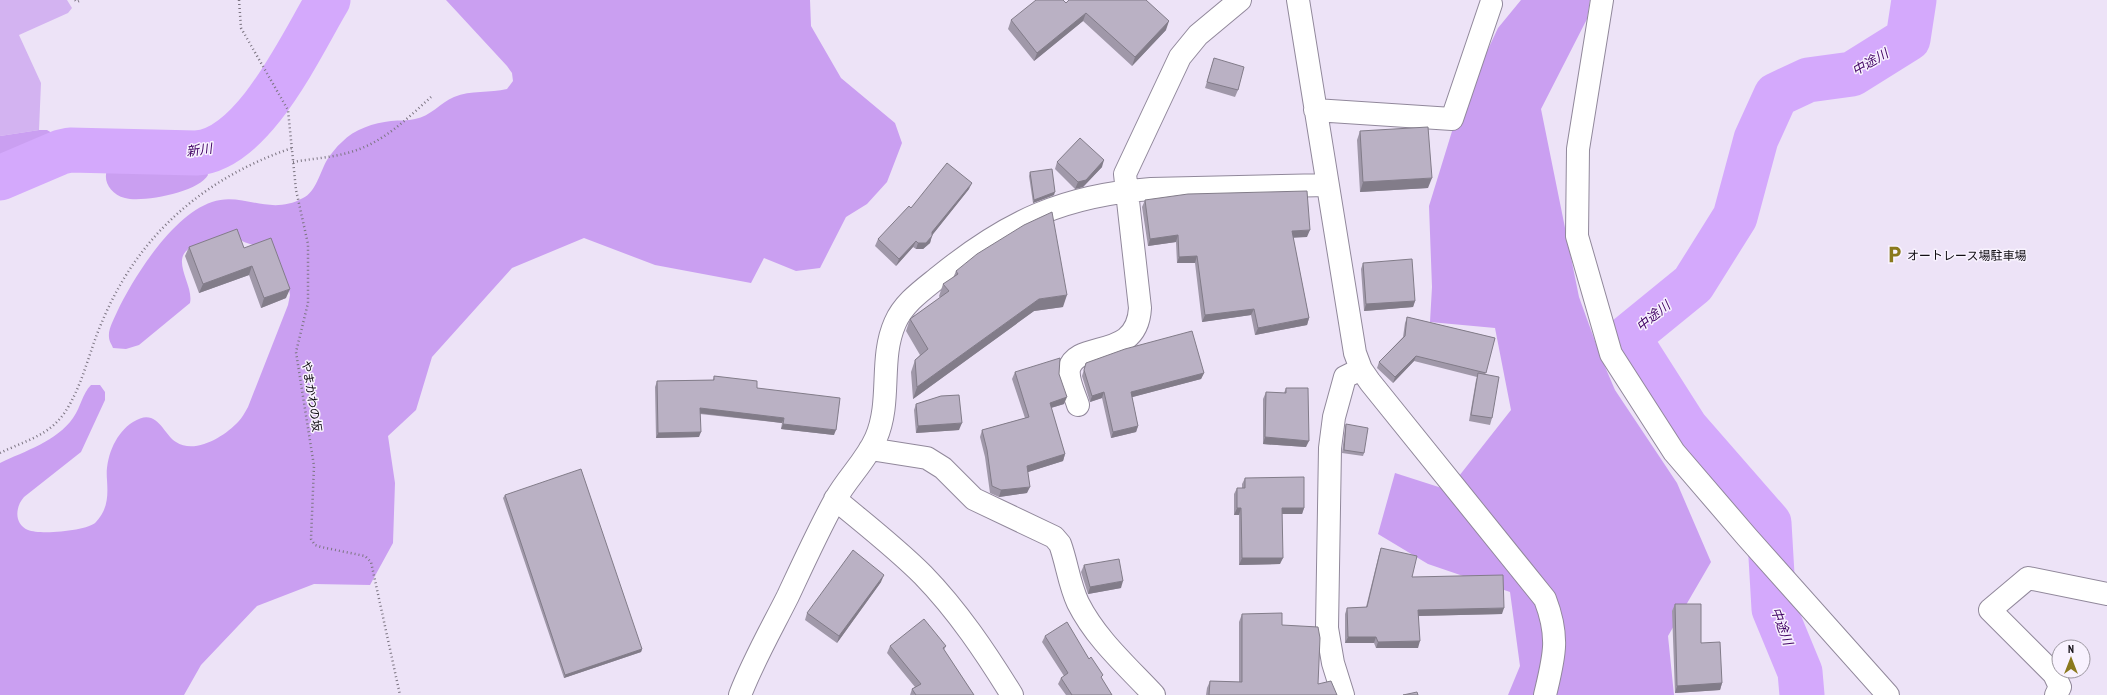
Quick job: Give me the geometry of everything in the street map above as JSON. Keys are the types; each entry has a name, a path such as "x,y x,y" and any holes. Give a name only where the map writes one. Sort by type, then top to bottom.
{"street":[{"path":"1078,405 1070,380 1070,369 1075,359 1119,343 1132,335 1139,322 1140,308 1125,174 1180,57 1188,45 1198,35 1240,0"},
{"path":"1298,0 1351,338 1361,369 1545,599 1553,619 1555,639 1545,695"},
{"path":"1602,0 1578,149 1577,236 1611,354 1674,452 1798,595 1888,695"},
{"path":"1315,110 1452,119 1491,4"},
{"path":"740,695 835,499 876,438 882,418 889,340 896,321 906,305 970,252 1011,226 1078,199 1126,190 1327,185"},
{"path":"1343,695 1333,663 1327,628 1330,448 1334,417 1346,376 1361,369"},
{"path":"870,449 927,458 943,468 974,499 1054,537 1060,544 1077,602 1089,622 1103,640 1154,695"},
{"path":"835,499 895,549 928,581 972,633 1012,695"},
{"path":"2056,695 2060,687 2054,674 1990,610 2028,578 2107,594"}],"path":[{"path":"75,0 77,2 81,0"},
{"name":"やまかわの坂","path":"239,0 241,28 285,102 290,119 296,190 306,238 309,261 308,303 296,352 314,466 311,539 315,544 321,547 365,556 372,562 400,695"},
{"path":"293,162 343,154 362,149 379,140 394,129 431,97"},
{"path":"0,453 42,433 55,424 65,412 73,398 102,321 117,290 135,261 156,234 180,210 207,189 237,171 268,156 292,148"}],"shaded area":[{"path":"0,0 67,0 72,8 68,13 19,35 41,83 39,130 0,136"},
{"path":"446,0 810,0 811,26 841,78 895,123 902,143 887,182 867,204 846,217 820,268 796,271 764,258 751,283 655,265 584,238 512,268 432,357 416,410 388,436 395,483 393,543 370,585 314,584 257,606 201,665 184,695 0,695 0,463 40,445 58,433 73,418 91,385 100,385 105,392 105,400 81,452 24,497 19,506 17,515 20,524 28,530 53,532 74,530 84,528 96,522 103,512 107,497 107,472 112,447 121,433 133,422 141,418 148,417 154,419 176,442 192,446 201,445 218,438 238,422 248,407 288,305 290,295 288,284 256,246 244,242 238,238 190,248 184,253 182,266 189,288 190,303 139,345 126,349 113,348 109,340 109,331 124,297 156,248 169,233 197,209 223,199 234,199 267,205 291,203 303,198 311,191 332,153 347,137 358,130 378,123 409,120 421,117 454,97 460,95 474,92 507,89 513,81 512,73"},
{"path":"1521,0 1590,0 1587,19 1541,109 1579,297 1600,355 1615,390 1677,483 1711,562 1668,636 1674,695 1508,695 1520,666 1510,592 1428,564 1378,534 1395,473 1448,490 1511,410 1495,328 1430,322 1432,287 1429,206 1457,115 1498,28"},
{"path":"47,130 52,133 53,139 50,145 0,168 0,136"},
{"path":"121,160 192,162 206,169 208,175 203,181 194,186 170,195 144,199 125,198 112,191 106,179 106,173 109,168 113,163"}],"building":[{"path":"1036,0 1063,0 1066,3 1069,0 1146,0 1169,21 1135,57 1086,13 1037,53 1011,20"},
{"path":"1214,58 1244,67 1238,90 1207,82"},
{"path":"1428,127 1432,178 1363,182 1360,131"},
{"path":"1080,138 1104,160 1086,180 1078,182 1057,162"},
{"path":"947,163 972,183 932,232 932,236 926,243 918,243 916,241 899,259 878,239 909,206 911,208"},
{"path":"1052,169 1055,192 1034,200 1030,172"},
{"path":"1307,191 1310,230 1292,231 1309,318 1258,328 1254,309 1205,315 1197,256 1179,257 1178,235 1150,239 1145,200 1188,194"},
{"path":"1052,212 1067,295 1039,299 917,387 915,360 928,349 910,319 949,291 943,284 958,274 956,271 977,254 1024,225"},
{"path":"237,229 244,248 271,238 290,289 264,298 252,266 203,284 189,247"},
{"path":"1412,259 1415,301 1366,304 1363,263"},
{"path":"1407,317 1495,338 1486,373 1416,356 1395,377 1379,362 1405,336"},
{"path":"1192,331 1204,373 1131,392 1138,426 1113,432 1104,392 1092,396 1084,370 1086,363 1125,349"},
{"path":"1060,358 1059,374 1067,397 1050,403 1065,454 1027,466 1030,487 1001,490 992,486 987,450 982,430 1029,417 1015,372"},
{"path":"1478,373 1499,377 1492,418 1471,415"},
{"path":"714,376 757,381 757,388 840,398 836,430 783,424 784,418 700,408 701,432 658,433 657,381 714,380"},
{"path":"1286,388 1308,388 1309,441 1265,437 1266,392 1286,393"},
{"path":"959,395 962,423 918,426 916,404 941,396"},
{"path":"1346,424 1368,428 1364,453 1344,450"},
{"path":"581,469 642,649 565,675 505,495"},
{"path":"1304,477 1304,508 1282,508 1283,558 1242,558 1241,508 1237,508 1237,488 1245,488 1245,478"},
{"path":"1381,548 1417,556 1412,577 1503,575 1504,608 1418,610 1420,641 1378,642 1376,637 1348,637 1347,608 1367,607"},
{"path":"853,550 884,575 839,636 807,613"},
{"path":"1119,559 1123,581 1090,587 1084,565"},
{"path":"1675,604 1701,604 1701,643 1720,642 1722,683 1677,686"},
{"path":"1282,613 1282,625 1318,627 1320,638 1318,684 1331,681 1337,695 1209,695 1210,681 1242,682 1242,614"},
{"path":"924,619 946,646 943,648 974,695 916,695 912,689 921,684 890,646"},
{"path":"1067,622 1089,659 1091,657 1103,675 1101,677 1112,695 1072,695 1061,678 1068,673 1045,636"},
{"path":"1417,692 1418,695 1403,695"}],"waterway":[{"name":"新川","path":"0,178 61,152 70,150 196,153 217,147 237,134 256,115 274,92 328,0"},
{"name":"中途川","path":"1802,695 1800,672 1774,609 1769,523 1686,428 1628,337 1693,284 1735,217 1756,139 1776,95 1808,80 1852,74 1908,39 1914,0"}],"place":[{"name":"オートレース場駐車場","path":"1894,255"}]}
